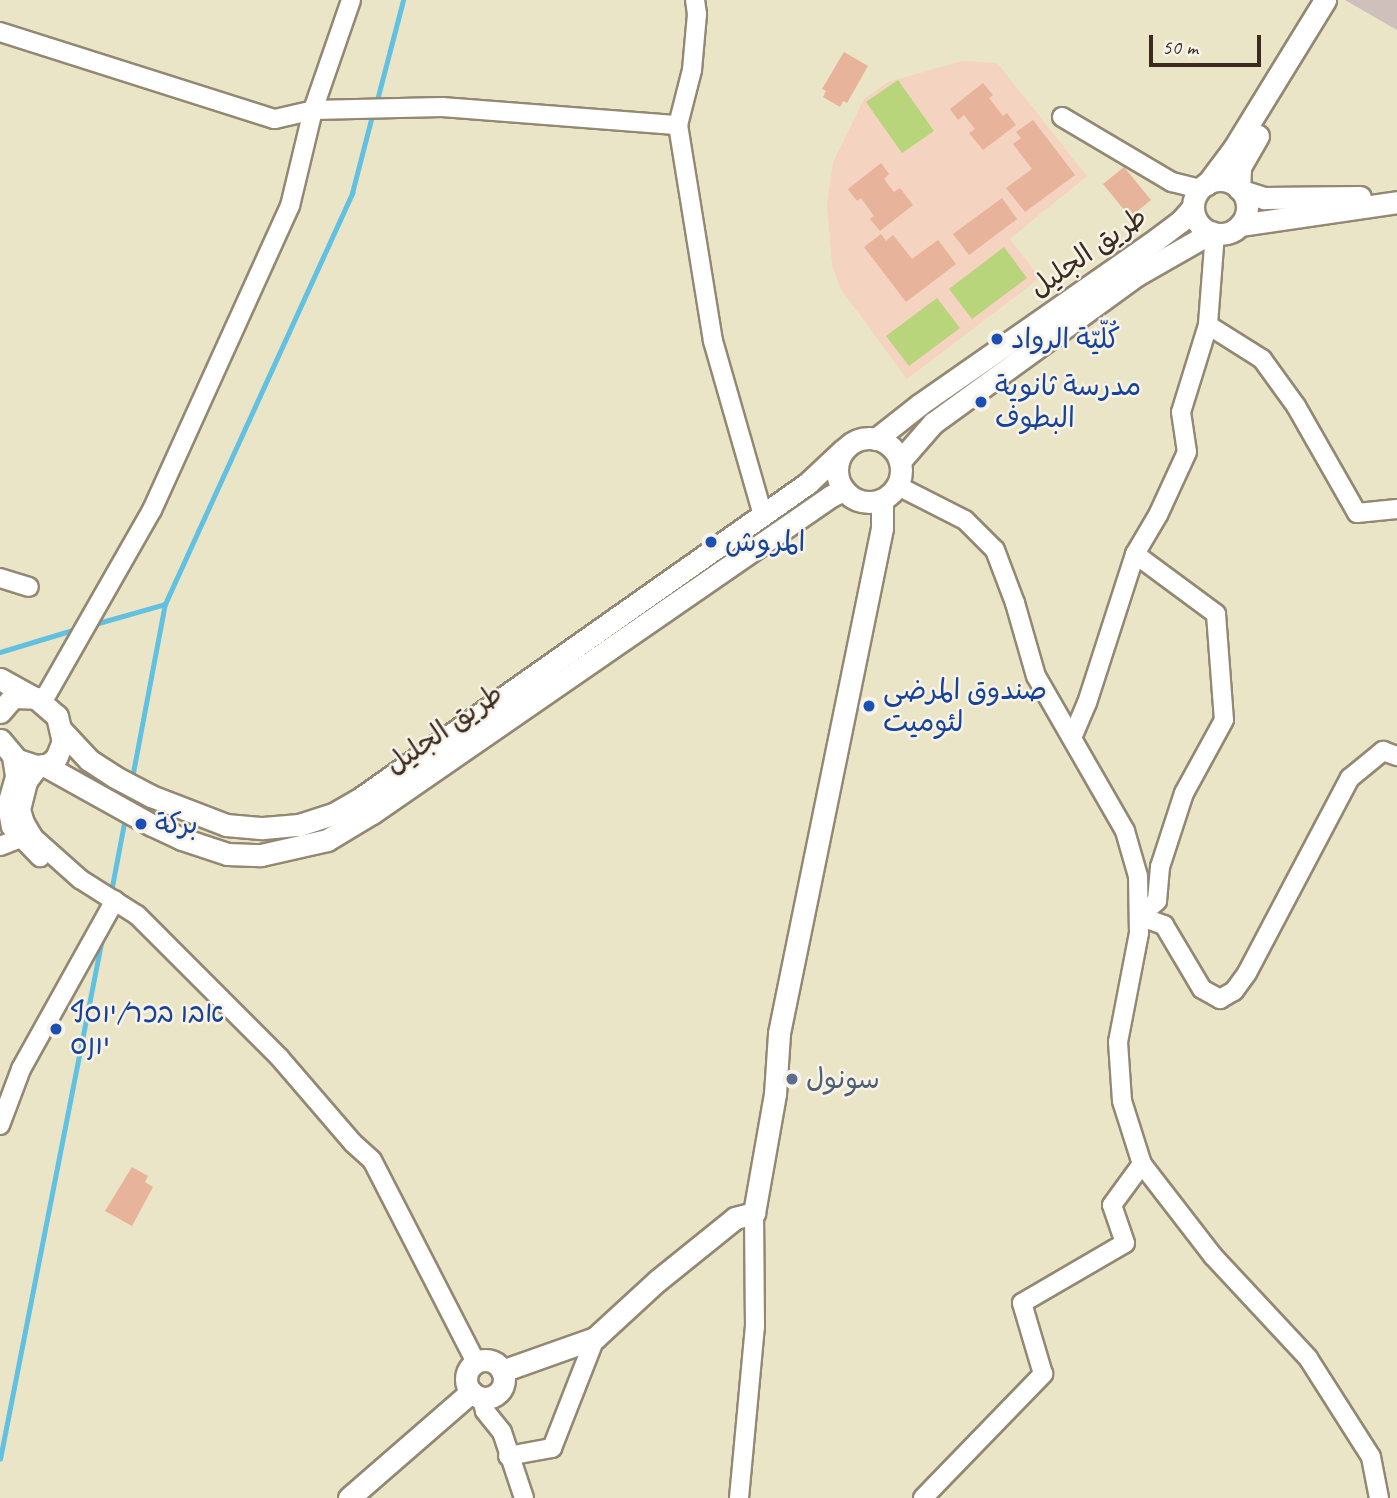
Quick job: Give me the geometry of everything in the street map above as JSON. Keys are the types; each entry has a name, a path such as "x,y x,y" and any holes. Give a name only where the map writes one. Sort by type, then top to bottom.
{"main road":[{"name":"طريق الجليل","path":"876,439 919,405 1157,239 1199,196 1234,148 1325,0"},
{"path":"1341,0 1240,167 1240,190 1247,209 1240,225 1233,231 1213,233 1196,219 1199,196 1227,181 1240,190 1264,198 1397,199"},
{"path":"1240,225 1397,199"},
{"name":"طريق الجليل","path":"900,461 933,423 1137,275 1213,233"},
{"path":"502,1371 595,1338 657,1281 735,1218 754,1213 775,1094 779,1033 882,528 890,493 901,476 900,461 891,446 876,439 861,439 843,450 837,471 844,491 862,502 890,493"},
{"name":"طريق الجليل","path":"37,699 57,716 62,731 89,760 115,777 189,812 226,825 263,828 299,825 335,813 361,798 808,483 843,450"},
{"name":"طريق الجليل","path":"6,748 26,765 42,766 152,825 228,854 261,855 327,840 372,813 819,504 844,491"},
{"path":"0,679 37,699"},
{"path":"0,712 13,697 37,699"},
{"path":"42,766 59,754 62,731"},
{"path":"476,1395 466,1375 476,1362 491,1361 502,1371"},
{"path":"349,1498 476,1395 493,1396 501,1388 502,1371"}],"street":[{"path":"37,699 152,510 290,206 313,110 351,0"},
{"path":"695,0 697,14 692,70 678,125 713,341 763,515"},
{"path":"0,32 275,119 313,110 442,107 678,125"},
{"path":"1062,117 1199,196"},
{"path":"1072,738 1087,703 1135,554 1158,515 1188,452 1181,412 1208,325 1213,233"},
{"path":"1208,325 1262,359 1296,406 1357,513 1397,509"},
{"path":"890,493 964,520 995,550 1015,603 1036,676 1125,831 1138,876 1139,933 1118,1042 1122,1101 1142,1164 1213,1256 1308,1358 1371,1457 1379,1498"},
{"path":"1135,554 1216,614 1224,720 1184,793 1160,867 1157,901 1139,916"},
{"path":"0,578 29,587"},
{"path":"6,748 15,777 9,793 8,817 11,827 26,837"},
{"path":"1139,916 1164,925 1202,989 1220,999 1234,991 1247,973 1350,778 1383,751 1397,755"},
{"path":"42,766 22,796 21,810 26,837 38,856 137,915 279,1057 352,1143 372,1160 476,1362"},
{"path":"0,846 26,837"},
{"path":"0,1125 6,1093 115,900"},
{"path":"923,1498 1043,1374 1022,1303 1125,1243 1112,1205 1142,1164"},
{"path":"739,1498 755,1327 754,1213"},
{"path":"508,1456 552,1448 595,1338"},
{"path":"476,1395 502,1432 524,1498"}],"shaded area":[{"path":"1345,0 1397,0 1397,30"},
{"path":"962,61 997,63 1087,176 1010,239 1040,278 907,379 840,288 832,265 827,204 833,162 864,99 888,82"}],"green space":[{"path":"898,80 934,131 902,153 866,102"},
{"path":"1004,247 1027,278 972,319 949,289"},
{"path":"937,298 960,328 909,366 886,336"}],"building":[{"path":"844,52 868,66 847,103 843,101 840,107 823,97 826,91 822,89"},
{"path":"983,83 993,95 989,98 1003,116 1007,113 1016,125 983,150 969,133 975,129 964,115 958,120 950,109"},
{"path":"1033,120 1075,175 1025,212 1006,188 1032,169 1013,144 1021,138 1016,132"},
{"path":"881,163 889,174 884,179 894,192 900,188 913,205 880,231 870,219 874,216 861,198 857,201 848,189"},
{"path":"1124,167 1151,200 1130,217 1103,184"},
{"path":"1002,198 1017,219 969,255 953,234"},
{"path":"881,234 886,241 893,235 912,259 938,240 956,264 906,302 864,247"},
{"path":"132,1167 148,1176 145,1182 153,1187 132,1226 105,1211"}],"waterway":[{"path":"376,104 403,0"},
{"path":"132,778 165,604 352,193 373,112"},
{"path":"95,624 165,604"},
{"path":"0,652 76,629"},
{"path":"111,892 125,818"},
{"path":"0,1459 102,938"}],"place":[{"name":"كُلّيّة الرواد","path":"997,339"},
{"name":"مدرسة ثانوية البطوف","path":"981,402"},
{"name":"المروش","path":"711,542"},
{"name":"صندوق المرضى لئوميت","path":"869,706"},
{"name":"بركة","path":"141,824"},
{"name":"אבו בכר/יוסף יונס","path":"56,1029"},
{"name":"سونول","path":"792,1079"}]}
